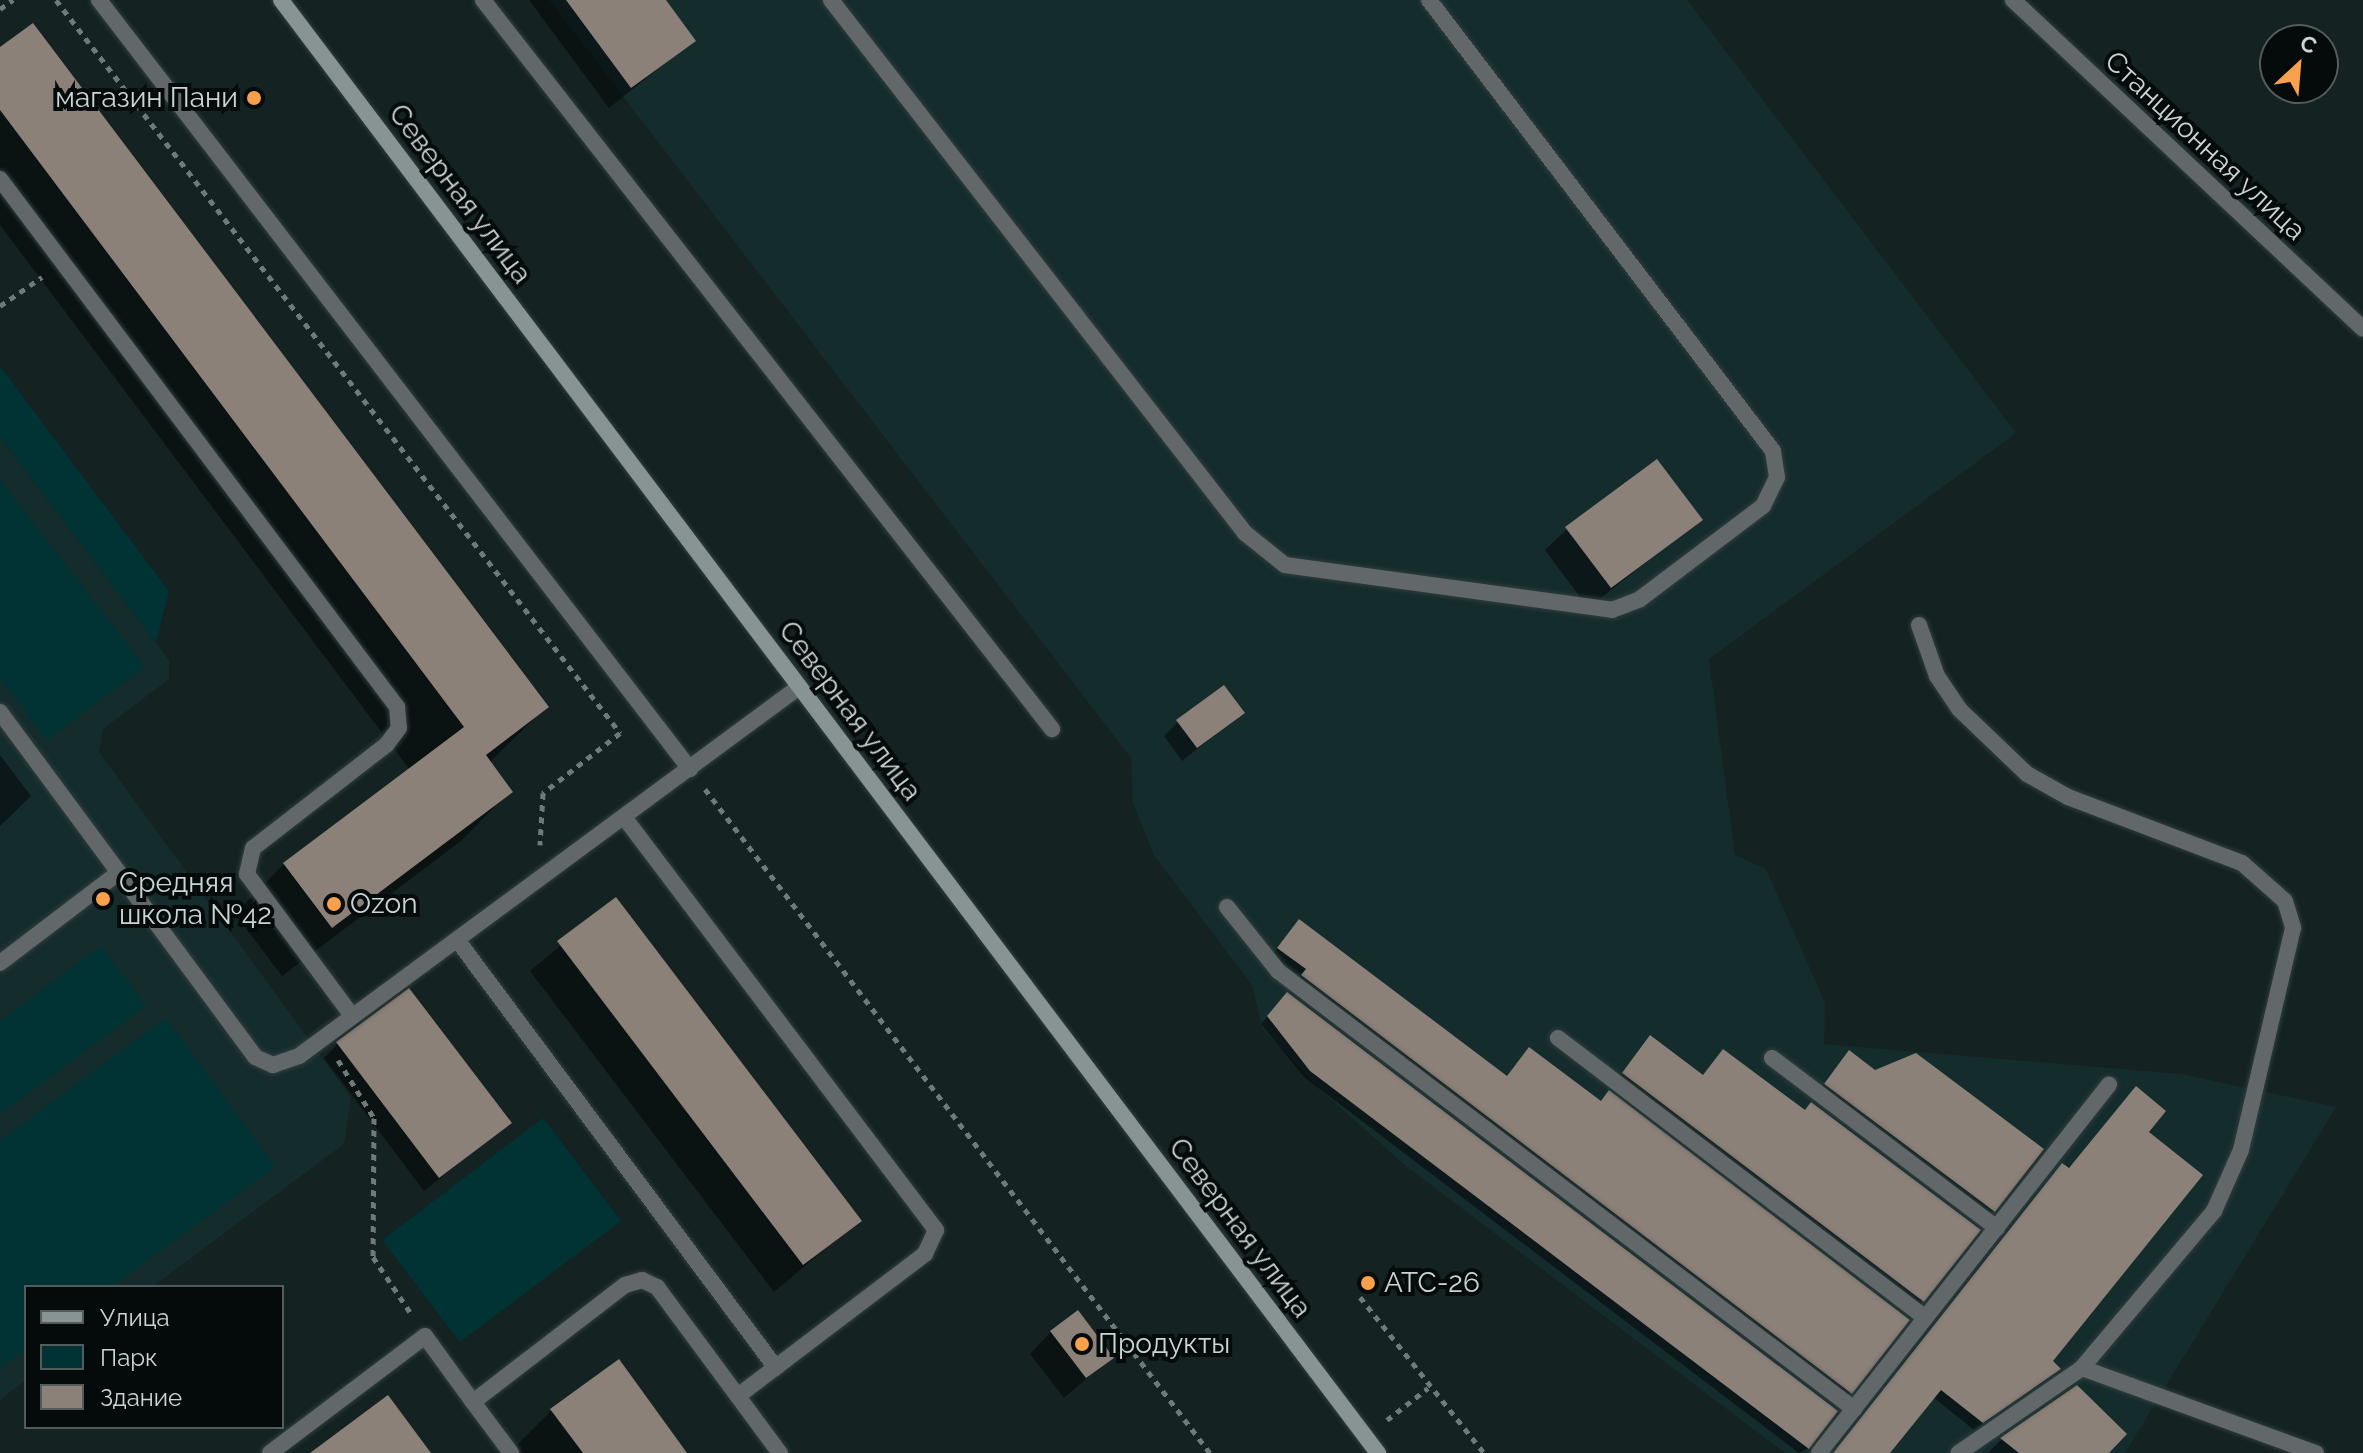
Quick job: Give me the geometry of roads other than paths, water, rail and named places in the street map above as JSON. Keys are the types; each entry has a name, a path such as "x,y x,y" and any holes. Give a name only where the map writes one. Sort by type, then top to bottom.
{"main road":[{"name":"Северная улица","path":"281,0 1378,1453"}],"street":[{"path":"99,0 690,769"},
{"path":"483,0 1052,729"},
{"path":"831,0 1245,533 1285,565 1612,610 1640,599 1763,506 1777,477 1773,451 1429,0"},
{"name":"Станционная улица","path":"2013,0 2363,329"},
{"path":"0,179 397,707 399,728 386,745 253,848 247,874 350,1013"},
{"path":"1919,625 1937,676 1959,709 2027,774 2068,797 2242,863 2285,901 2293,928 2232,1177 2170,1271 2082,1368 1959,1453"},
{"path":"0,712 255,1057 273,1065 299,1056 350,1013 458,941 799,687"},
{"path":"624,817 936,1230 925,1254 738,1396"},
{"path":"0,963 117,874"},
{"path":"1227,907 1278,971 1854,1409"},
{"path":"458,941 776,1368"},
{"path":"1558,1038 1926,1318"},
{"path":"1772,1058 1997,1228"},
{"path":"1819,1453 2109,1085"},
{"path":"473,1402 625,1285 642,1280 657,1287 780,1453"},
{"path":"270,1453 425,1336 511,1453"},
{"path":"2082,1368 2316,1453"}],"place":[{"name":"магазин Пани","path":"254,98"},
{"name":"Средняя школа №42","path":"103,899"},
{"name":"Ozon","path":"334,904"},
{"name":"АТС-26","path":"1368,1283"},
{"name":"Продукты","path":"1082,1344"}]}
